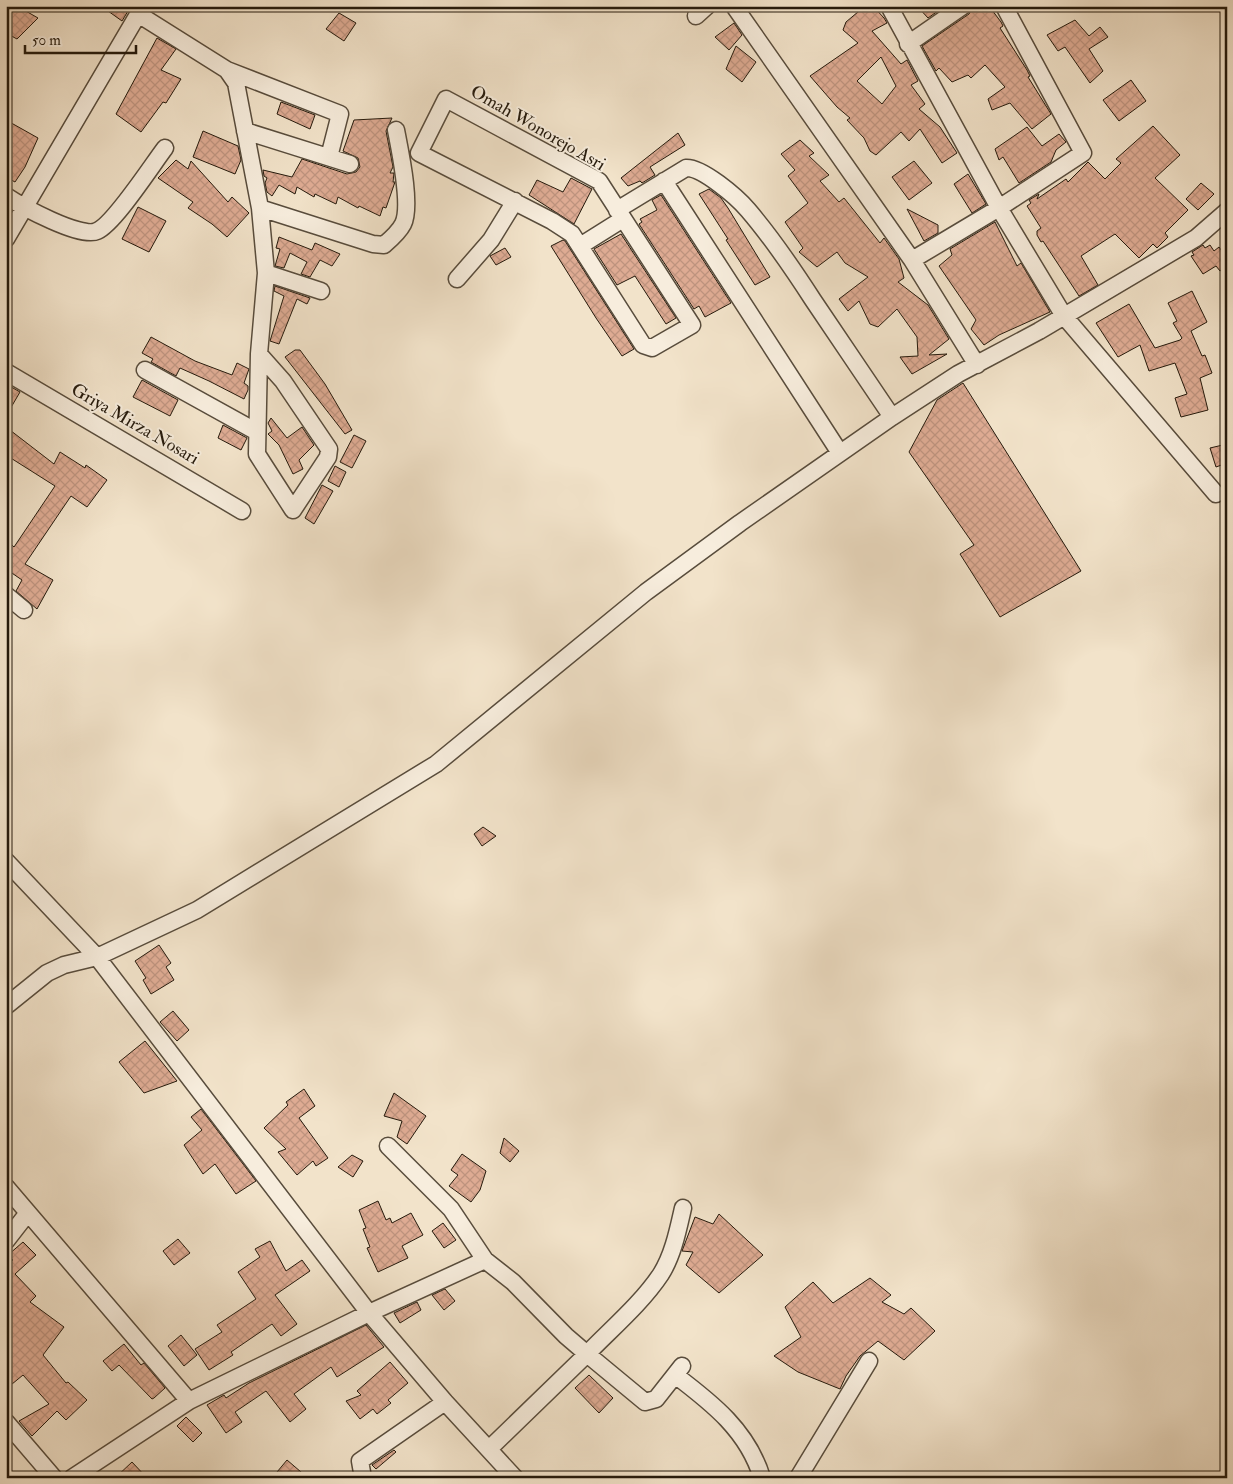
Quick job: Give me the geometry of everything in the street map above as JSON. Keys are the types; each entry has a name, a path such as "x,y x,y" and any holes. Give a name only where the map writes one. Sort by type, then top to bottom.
{"street":[{"path":"734,6 912,260 977,365"},
{"path":"889,6 908,44 1000,208 1064,316 1216,494"},
{"path":"908,44 963,6"},
{"path":"912,260 1000,208 1083,153 1004,6"},
{"path":"6,239 140,10 227,70 340,114 329,157"},
{"path":"227,70 236,82 260,208 266,273 259,354 258,454 293,510 328,457 329,449 283,381 259,354"},
{"name":"Omah Wonorejo Asri","path":"446,99 599,181 620,215 692,325 652,348 643,345 572,234 515,201 419,153 446,99"},
{"path":"260,208 373,244 384,244 401,227 405,219 404,176 396,130"},
{"path":"245,131 350,164"},
{"path":"6,196 24,208 79,230 90,233 96,232 109,222 165,148"},
{"path":"580,246 664,181 686,168 693,168 747,208 771,238 892,417"},
{"path":"664,181 840,453"},
{"path":"457,280 491,240 515,201"},
{"path":"6,1006 47,973 64,965 97,957 197,910 436,764 646,592 740,522 892,417 977,365 1196,238 1227,210"},
{"path":"266,273 321,292"},
{"path":"146,370 257,432"},
{"name":"Griya Mirza Nosari","path":"6,372 242,511"},
{"path":"6,595 24,610"},
{"path":"6,861 97,957 369,1313 445,1402 515,1478"},
{"path":"388,1146 450,1209 485,1260 514,1282 587,1354 645,1402 656,1398 679,1370 731,1422 746,1441 762,1478"},
{"path":"6,1187 27,1214 189,1401"},
{"path":"489,1449 587,1354 649,1290 662,1273 677,1233 683,1208"},
{"path":"6,1241 27,1214"},
{"path":"72,1478 189,1401 369,1313 485,1260"},
{"path":"798,1478 869,1361"},
{"path":"363,1478 360,1460 445,1402"},
{"path":"6,1422 54,1478"}],"building":[{"path":"6,6 17,6 38,18 17,39 6,33"},
{"path":"101,6 131,6 122,21"},
{"path":"865,6 873,6 884,18 887,23 872,31 901,64 907,60 918,81 911,85 925,104 919,109 940,127 957,153 942,163 920,129 909,141 901,132 876,155 870,151 864,138 847,120 850,118 837,107 810,76 858,43 843,30 846,22","holes":["881,57 896,86 882,104 857,81"]},
{"path":"917,6 945,6 928,18"},
{"path":"973,6 989,6 1001,22 1003,26 1000,28 1027,70 1030,76 1028,77 1051,114 1032,129 1010,103 992,110 988,99 1005,87 985,65 971,78 968,75 952,82 939,68 936,71 922,46 969,14"},
{"path":"339,13 356,23 344,41 326,29"},
{"path":"1075,20 1089,36 1100,27 1108,37 1089,49 1103,71 1090,83 1065,47 1058,51 1047,35"},
{"path":"734,23 742,35 729,50 715,37"},
{"path":"157,38 176,49 161,70 181,79 166,103 163,102 141,132 116,114"},
{"path":"736,46 756,62 742,82 726,69"},
{"path":"1131,80 1146,101 1119,121 1103,100"},
{"path":"281,102 315,115 310,129 277,114"},
{"path":"392,118 386,131 393,167 390,173 394,173 393,182 395,182 386,208 383,207 380,216 359,206 358,208 338,197 336,204 315,194 314,197 297,187 295,194 279,185 272,196 267,192 265,183 267,178 264,176 263,170 292,177 302,159 347,174 356,172 360,167 358,158 343,151 354,120"},
{"path":"6,120 38,138 25,167 15,182 6,177"},
{"path":"1153,126 1180,155 1155,178 1188,210 1165,233 1168,237 1157,248 1153,244 1139,258 1115,234 1081,256 1098,285 1079,296 1043,241 1041,242 1037,235 1037,231 1041,228 1027,206 1031,203 1029,200 1039,194 1037,199 1066,179 1068,182 1088,162 1105,179 1121,163 1116,159"},
{"path":"1027,127 1042,146 1059,134 1066,142 1056,150 1051,162 1019,183 1003,157 999,160 995,149"},
{"path":"203,131 238,146 241,160 235,174 193,157"},
{"path":"678,133 685,145 650,167 655,175 642,183 640,181 628,186 621,178"},
{"path":"800,140 814,153 809,156 829,175 820,181 839,202 844,198 880,243 884,238 899,259 904,278 898,282 928,305 949,339 929,355 947,354 912,374 900,357 918,356 917,337 897,309 878,327 870,324 859,301 848,311 839,299 868,277 845,263 837,252 817,267 799,252 803,248 785,222 808,203 788,176 795,170 781,154"},
{"path":"176,160 188,169 191,161 228,202 232,197 249,213 227,237 188,208 193,202 158,178"},
{"path":"914,161 932,183 909,200 892,177"},
{"path":"968,174 986,204 972,213 954,184"},
{"path":"571,178 592,189 574,224 529,195 537,180 563,192"},
{"path":"1201,183 1214,194 1198,210 1186,199"},
{"path":"709,189 721,198 728,208 770,277 755,285 699,194"},
{"path":"661,195 731,303 705,317 699,306 694,309 639,224 642,222 640,219 657,210 652,200"},
{"path":"138,207 166,221 149,252 122,239"},
{"path":"907,209 938,225 938,233 924,241"},
{"path":"995,222 1017,266 1021,263 1050,312 999,335 984,345 971,329 976,320 939,266 952,255 950,249"},
{"path":"621,234 676,318 666,324 635,276 617,285 594,249"},
{"path":"279,237 312,250 315,243 340,254 332,266 320,260 310,277 301,274 307,262 290,253 284,268 275,266 280,249 276,248"},
{"path":"563,240 634,349 622,356 551,246"},
{"path":"1203,245 1205,248 1210,245 1214,251 1219,247 1227,258 1227,266 1220,271 1216,266 1203,274 1191,256 1194,255 1192,252"},
{"path":"505,248 511,257 496,265 490,256"},
{"path":"275,286 310,298 307,304 297,299 279,344 270,341 284,296 274,291"},
{"path":"1192,291 1207,322 1191,331 1202,356 1205,355 1212,373 1200,378 1208,410 1181,417 1175,398 1187,394 1175,363 1149,371 1140,345 1118,357 1096,323 1129,304 1155,348 1180,340 1182,338 1173,323 1177,321 1168,303"},
{"path":"151,337 195,361 232,375 237,363 249,369 244,383 248,386 248,390 244,399 180,368 176,376 151,362 153,359 142,353"},
{"path":"295,350 300,350 325,384 352,430 345,434 285,357"},
{"path":"142,380 178,400 170,416 133,397"},
{"path":"963,383 1081,571 1000,617 960,554 974,545 909,452 937,400"},
{"path":"6,384 20,392 6,416"},
{"path":"271,418 287,438 302,427 314,445 299,460 303,469 293,474 279,445 268,434 272,431 268,423"},
{"path":"223,425 247,438 241,450 218,438"},
{"path":"6,427 54,464 60,452 85,468 86,465 107,480 87,507 71,496 25,564 53,580 37,609 16,591 22,580 6,569 6,550 11,544 14,547 55,486 6,455"},
{"path":"354,435 366,441 352,468 340,462"},
{"path":"1227,444 1227,463 1216,467 1210,448"},
{"path":"335,466 346,472 339,487 328,481"},
{"path":"322,485 333,491 314,524 305,518"},
{"path":"483,827 496,836 482,846 474,834"},
{"path":"159,945 171,963 166,967 174,980 151,994 143,980 146,978 135,961"},
{"path":"173,1011 189,1030 177,1041 160,1022"},
{"path":"145,1041 177,1081 144,1093 119,1062"},
{"path":"304,1089 315,1106 299,1118 328,1158 316,1166 313,1161 297,1175 278,1152 286,1149 264,1128 288,1105 286,1102"},
{"path":"394,1093 426,1116 407,1144 397,1137 402,1121 384,1116"},
{"path":"201,1109 256,1181 236,1194 215,1164 203,1174 184,1145 202,1130 191,1117"},
{"path":"504,1138 519,1151 510,1162 500,1153"},
{"path":"462,1154 486,1171 480,1190 471,1202 449,1186 458,1175 451,1170"},
{"path":"352,1155 363,1161 353,1177 338,1167"},
{"path":"378,1201 386,1220 390,1218 392,1223 411,1213 423,1235 402,1246 408,1258 378,1272 367,1248 370,1247 363,1229 366,1228 359,1210"},
{"path":"719,1214 763,1255 719,1293 686,1265 693,1252 682,1251 695,1217 713,1224"},
{"path":"443,1223 456,1240 444,1248 432,1231"},
{"path":"178,1239 190,1253 174,1265 163,1251"},
{"path":"270,1241 286,1271 302,1260 310,1271 275,1295 297,1324 281,1336 272,1324 231,1352 233,1355 209,1370 195,1349 222,1332 217,1325 256,1299 238,1272 260,1257 255,1249"},
{"path":"23,1242 36,1255 15,1274 36,1296 30,1302 64,1327 43,1355 66,1383 68,1382 87,1400 66,1420 57,1411 32,1436 19,1421 49,1404 23,1375 6,1389 6,1265 13,1260 8,1255"},
{"path":"870,1278 891,1295 882,1302 904,1314 911,1308 935,1331 904,1360 878,1341 860,1356 846,1376 840,1389 798,1372 774,1356 801,1337 785,1307 813,1282 833,1303"},
{"path":"445,1289 455,1301 444,1310 432,1295"},
{"path":"417,1302 421,1310 400,1323 394,1313"},
{"path":"366,1325 384,1347 337,1377 331,1367 294,1394 306,1409 290,1422 266,1391 235,1412 242,1422 226,1433 207,1405 224,1395 226,1398 249,1383"},
{"path":"181,1335 197,1355 184,1366 168,1346"},
{"path":"124,1344 141,1365 144,1363 165,1388 154,1398 152,1399 119,1365 112,1371 103,1361"},
{"path":"390,1362 408,1383 388,1400 391,1403 377,1414 373,1409 360,1419 346,1401 361,1395 357,1391"},
{"path":"589,1375 613,1398 599,1413 575,1388"},
{"path":"186,1417 202,1433 193,1442 177,1426"},
{"path":"394,1450 396,1452 376,1469 372,1465"},
{"path":"287,1460 308,1478 283,1478 277,1472"},
{"path":"132,1462 147,1478 115,1478"}]}
